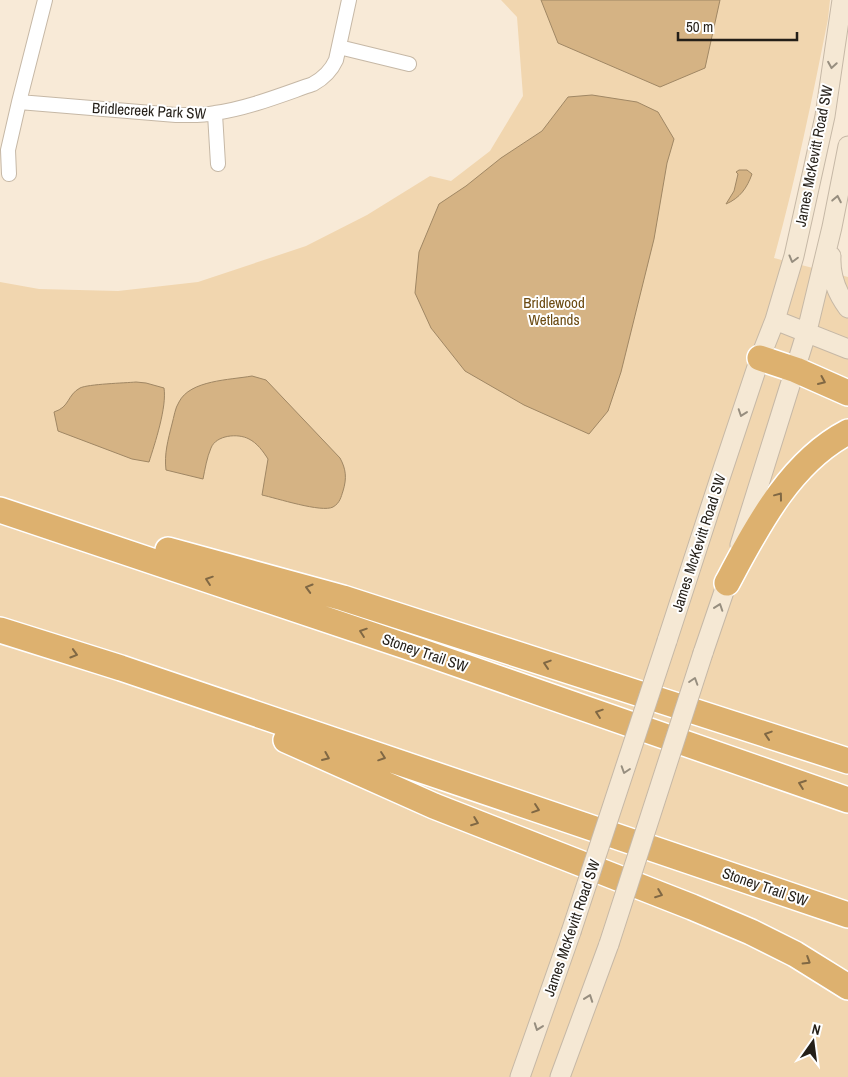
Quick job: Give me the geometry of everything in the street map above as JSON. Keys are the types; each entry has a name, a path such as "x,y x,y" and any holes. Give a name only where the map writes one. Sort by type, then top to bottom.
{"highway":[{"path":"760,358 796,370 848,393"},
{"path":"728,583 758,525 785,488 810,460 848,432"},
{"path":"0,504 343,598 848,761"},
{"name":"Stoney Trail SW","path":"0,510 417,650 848,800"},
{"name":"Stoney Trail SW","path":"0,630 121,668 848,915"},
{"path":"121,668 357,770 434,806 742,928 795,954 848,987"}],"main road":[{"name":"James McKevitt Road SW","path":"520,1077 571,932 760,358 776,320 794,256 825,116 842,0"},
{"name":"James McKevitt Road SW","path":"560,1077 609,944 796,370 832,227 848,146"},
{"path":"832,227 830,264 832,279 837,292 848,308"},
{"path":"776,320 848,349"}],"street":[{"path":"9,174 8,150 45,0"},
{"name":"Bridlecreek Park SW","path":"19,102 176,115 215,114 250,105 321,80 332,68 336,60 349,0"},
{"path":"339,47 409,64"},
{"path":"215,114 218,164"}],"green space":[{"name":"Bridlewood Wetlands","path":"501,0 830,0 828,19 803,139 774,258 848,277 848,1077 0,1077 0,282 39,289 118,291 198,282 306,246 367,215 430,176 451,181 490,151 523,96 517,17"}],"shaded area":[{"path":"541,0 720,0 705,68 660,87 558,43"},
{"path":"592,95 637,102 658,112 674,139 667,163 654,239 621,372 608,411 589,434 524,405 465,371 431,328 415,293 419,252 439,204 466,186 501,158 542,131 568,97"},
{"path":"747,170 752,174 742,192 726,204 734,191 738,174 736,172"},
{"path":"252,376 266,380 340,458 345,470 345,482 340,500 333,507 309,507 262,495 268,459 257,445 244,437 228,436 214,444 208,455 203,479 166,470 169,436 176,407 184,395 192,389 211,382"},
{"path":"136,382 164,388 162,415 149,462 132,459 58,431 54,412 63,407 80,388"}]}
